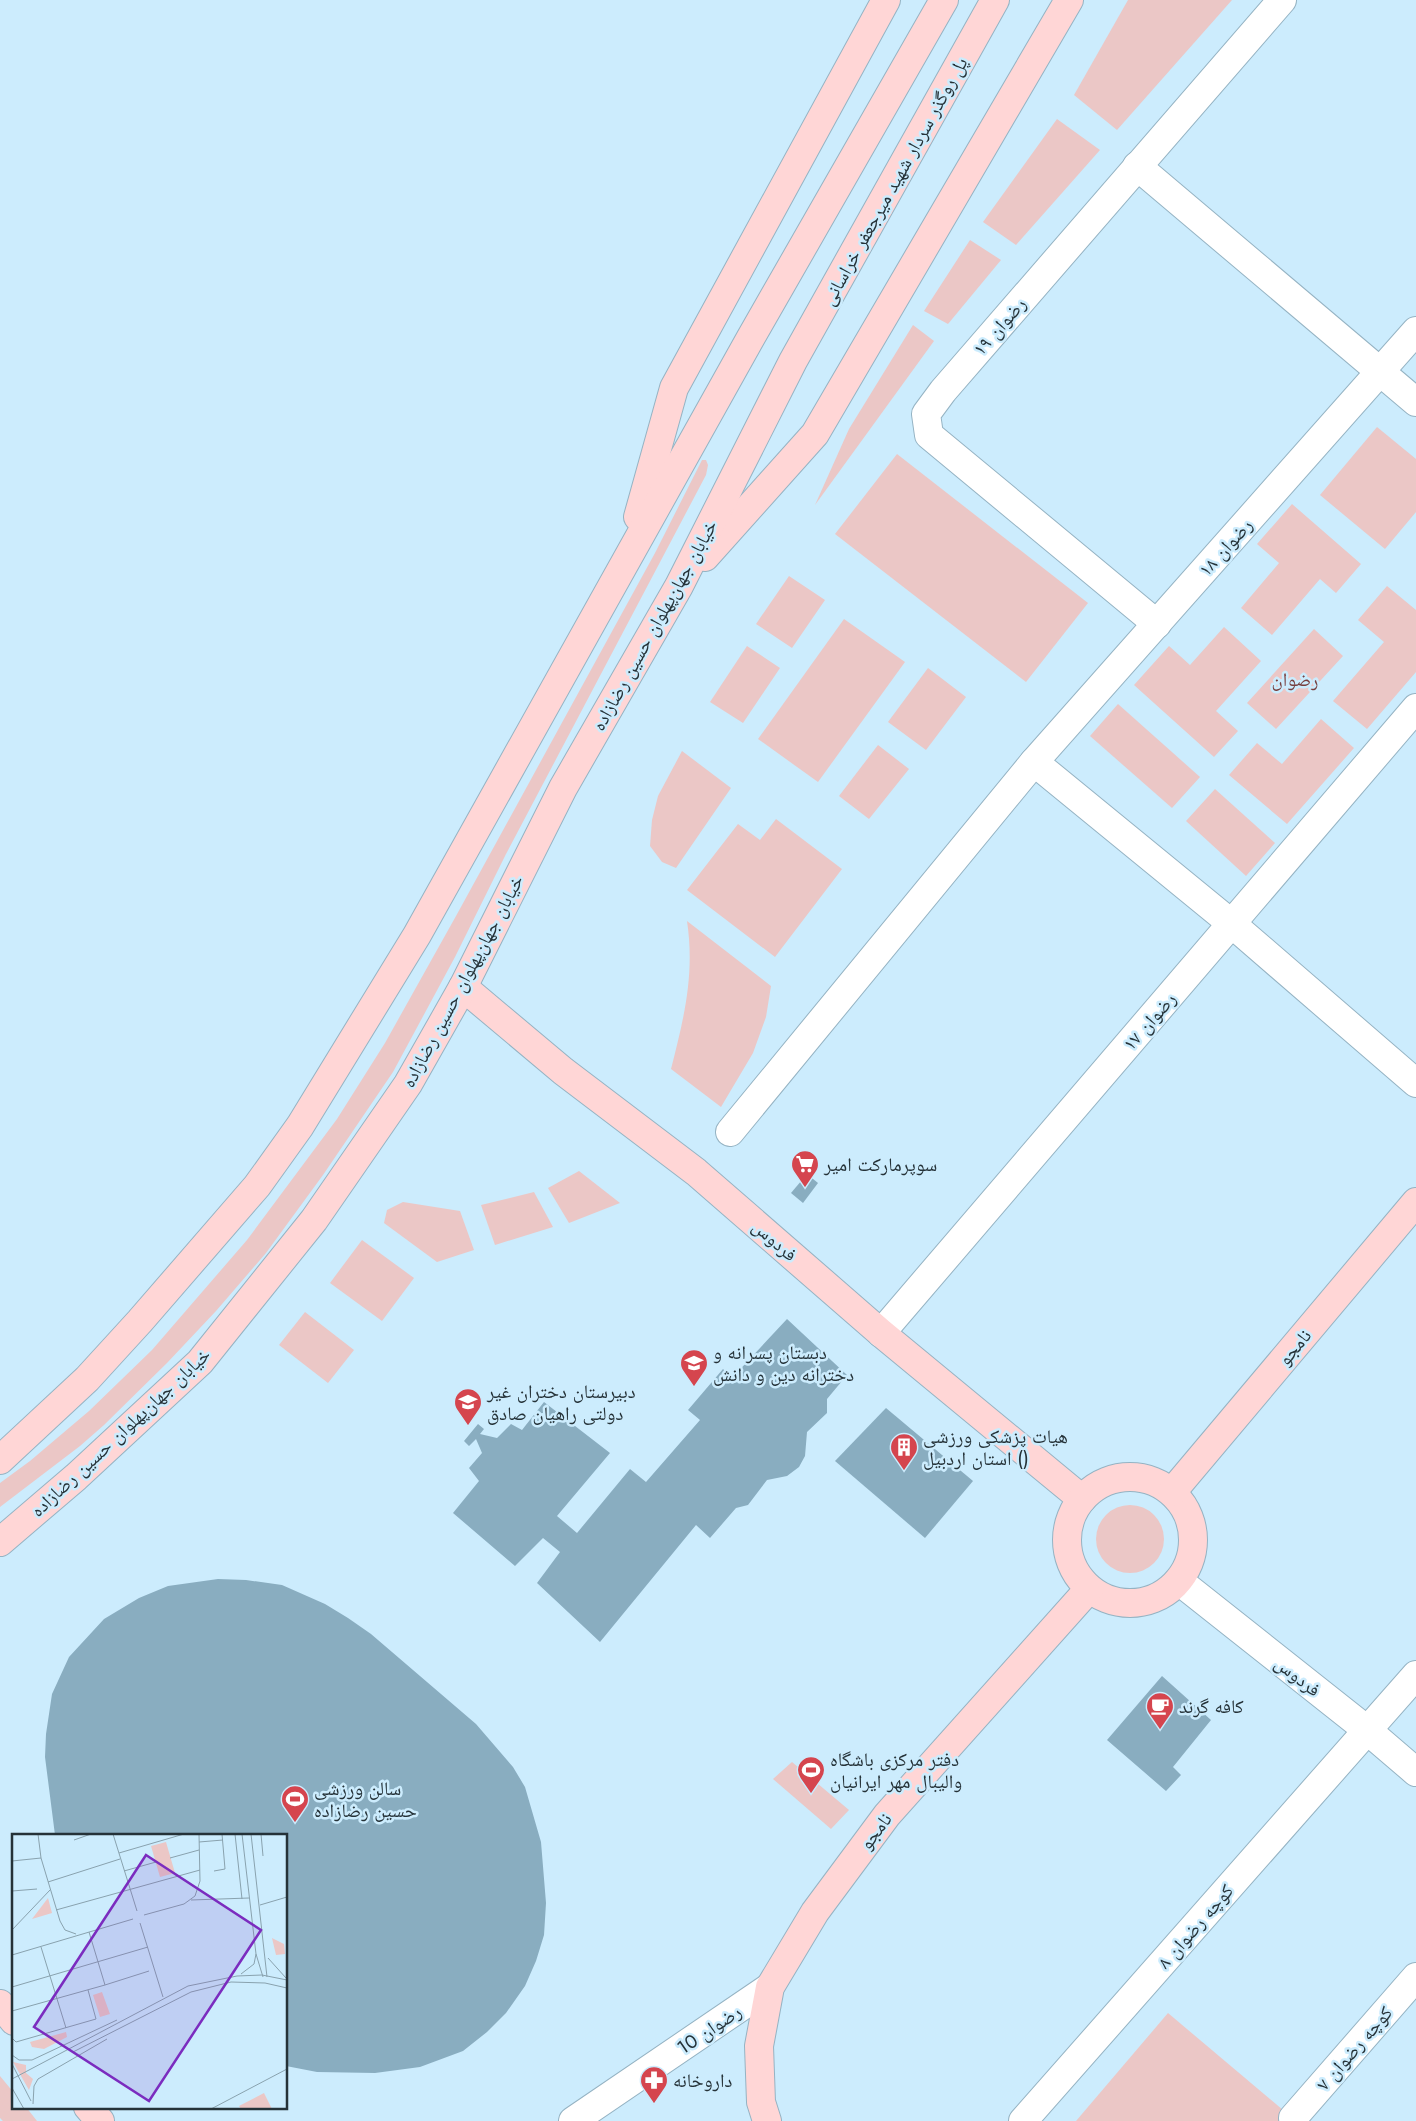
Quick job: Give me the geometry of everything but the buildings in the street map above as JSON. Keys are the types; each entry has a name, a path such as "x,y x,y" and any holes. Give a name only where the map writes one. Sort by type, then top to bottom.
{"main road":[{"path":"626,560 674,388 886,0"},
{"path":"0,1460 87,1379 140,1321 257,1186 300,1126 417,935 750,339 944,0"},
{"name":"پل روگذر سردار شهید میرجعفر خراسانی","path":"793,361 995,0"},
{"path":"679,586 815,434 1069,0"},
{"name":"خیابان جهان‌پهلوان حسین رضا‌زاده","path":"0,1542 76,1477 200,1362 314,1220 408,1084 463,986 563,788 679,586 793,361"},
{"name":"فردوس","path":"463,986 563,1071 696,1172 881,1333 1082,1499"},
{"name":"نامجو","path":"1172,1492 1416,1202"},
{"path":"1136,1477 1155,1482 1172,1492 1185,1507 1192,1526 1193,1546 1189,1564 1179,1582 1164,1594 1145,1602 1126,1604 1106,1599 1090,1589 1076,1574 1068,1556 1067,1536 1072,1517 1082,1499 1097,1486 1116,1479 1136,1477"},
{"name":"نامجو","path":"767,2121 761,2102 759,2046 770,1987 816,1912 886,1815 1090,1589"},
{"path":"0,2004 12,2018"},
{"path":"89,2108 100,2121"}],"street":[{"name":"رضوان ۱۹","path":"1157,624 929,435 926,414 943,391 1282,0"},
{"path":"1137,166 1416,402"},
{"name":"رضوان ۱۸","path":"730,1132 1034,762 1416,332"},
{"name":"رضوان ۱۷","path":"881,1333 1416,708"},
{"path":"1034,762 1232,924 1416,1082"},
{"name":"فردوس","path":"1179,1582 1368,1730 1416,1772"},
{"name":"کوچه رضوان ۸","path":"1023,2121 1416,1675"},
{"name":"کوچه رضوان ۷","path":"1293,2118 1416,1977"},
{"name":"رضوان 10","path":"573,2121 770,1987"}],"green space":[{"path":"1128,0 1232,0 1117,130 1074,95"},
{"path":"1057,119 1100,150 1016,245 983,222"},
{"path":"970,240 1001,260 948,324 924,311"},
{"path":"913,325 934,341 815,505 849,429"},
{"path":"1377,427 1416,459 1416,512 1385,549 1320,495"},
{"path":"897,454 1088,603 1026,682 835,534"},
{"path":"702,460 706,460 708,465 706,475 506,854 455,957 393,1072 323,1175 266,1253 216,1311 104,1425 80,1446 0,1507 0,1483 30,1461 89,1411 152,1350 247,1240 337,1119 385,1043 456,916 655,553"},
{"path":"1292,504 1361,564 1336,593 1320,579 1272,635 1241,608 1279,563 1257,544"},
{"path":"789,576 825,600 792,648 756,624"},
{"path":"1387,586 1416,610 1416,672 1367,729 1333,701 1384,642 1358,620"},
{"path":"844,619 905,662 818,782 758,739"},
{"path":"1224,627 1261,661 1216,711 1238,731 1214,757 1134,685 1169,646 1190,665"},
{"name":"رضوان","path":"1314,629 1343,656 1276,729 1247,703"},
{"path":"747,646 780,668 743,723 710,702"},
{"path":"928,668 966,697 926,750 888,722"},
{"path":"1118,704 1200,777 1172,808 1090,736"},
{"path":"1321,719 1354,748 1287,824 1229,775 1257,743 1282,764"},
{"path":"878,745 909,769 869,819 839,796"},
{"path":"682,751 731,788 676,868 662,862 650,846 652,820 658,796"},
{"path":"1215,789 1275,843 1246,876 1186,821"},
{"path":"776,819 842,869 775,957 687,890 738,824 760,840"},
{"path":"687,921 771,986 766,1017 753,1053 721,1107 671,1069 684,1014 689,978 690,959"},
{"path":"579,1171 620,1203 569,1223 548,1188"},
{"path":"534,1192 553,1227 495,1245 481,1205"},
{"path":"403,1202 460,1211 474,1250 437,1262 384,1223 387,1210"},
{"path":"362,1240 414,1278 382,1321 330,1283"},
{"path":"305,1312 354,1350 328,1383 279,1345"},
{"path":"1123,1505 1137,1505 1149,1510 1159,1520 1164,1532 1164,1546 1159,1558 1149,1568 1137,1573 1123,1573 1111,1568 1101,1558 1096,1546 1096,1532 1101,1520 1111,1510"},
{"name":"دفتر مرکزی باشگاه والیبال مهر ایرانیان","path":"792,1762 849,1810 831,1829 773,1779"},
{"path":"1168,2013 1296,2121 1076,2121"},
{"path":"0,2076 12,2091 12,2108 27,2108 37,2121 3,2121 0,2118"}],"place":[{"name":"سوپرمارکت امیر","path":"805,1188"},
{"name":"دبستان پسرانه و دخترانه دین و دانش","path":"694,1387"},
{"name":"دبیرستان دختران غیر دولتی راهیان صادق","path":"468,1426"},
{"name":"هیات پزشکی ورزشی استان اردبیل ()","path":"904,1471"},
{"name":"کافه گرند","path":"1160,1730"},
{"name":"دفتر مرکزی باشگاه والیبال مهر ایرانیان","path":"811,1794"},
{"name":"سالن ورزشی حسین رضا‌زاده","path":"295,1823"},
{"name":"داروخانه","path":"654,2104"}]}
